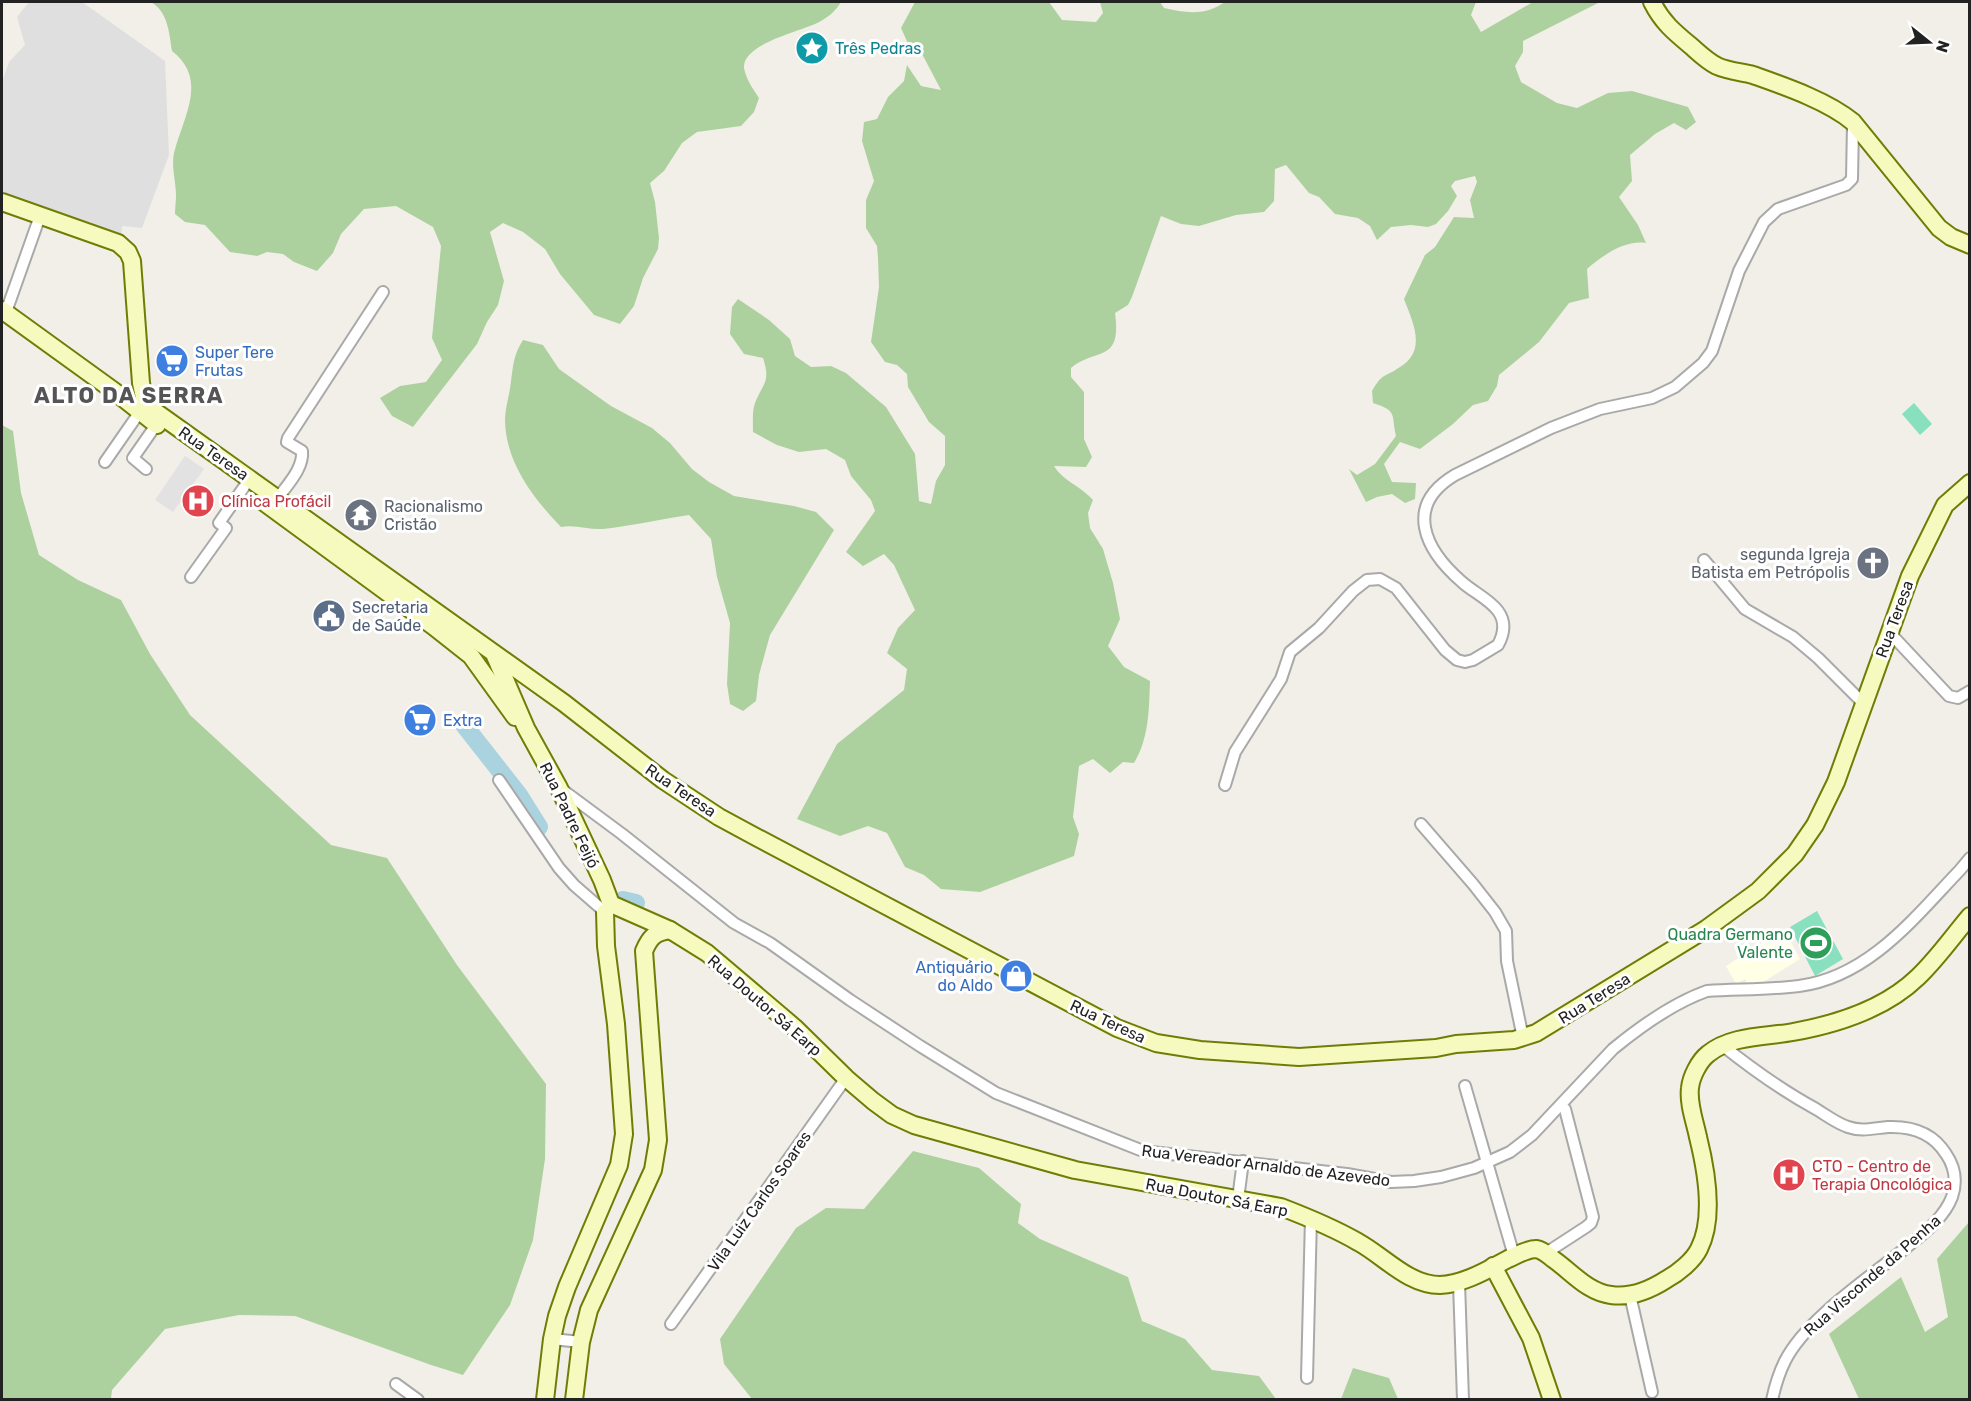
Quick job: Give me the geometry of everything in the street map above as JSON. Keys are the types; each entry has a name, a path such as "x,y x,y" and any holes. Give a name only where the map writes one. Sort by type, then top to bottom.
{"main road":[{"path":"1652,2 1668,28 1710,61 1726,69 1752,75 1829,105 1841,113 1853,124 1939,228 1951,237 1970,245"},
{"name":"Rua Teresa","path":"2,202 118,243 128,252 132,261 141,383 144,397 153,410 441,614 475,650"},
{"name":"Rua Teresa","path":"4,311 114,391 156,425 433,626 475,650 494,654 663,780 719,817 1116,1028 1156,1043 1200,1050 1299,1057 1436,1048 1523,1038 1565,1017 1706,929 1758,891 1795,854 1815,825 1836,782 1910,576 1945,505 1968,490"},
{"path":"114,391 128,390 141,383"},
{"name":"Rua Padre Feijó","path":"475,650 508,708 526,728"},
{"name":"Rua Padre Feijó","path":"494,654 526,728 558,786 602,880 608,908 606,946 616,1024 624,1134 619,1165 557,1316 545,1400"},
{"name":"Rua Doutor Sá Earp","path":"608,908 643,917 670,930 707,953 794,1027 846,1078 892,1115 915,1125 979,1145 1076,1170 1281,1207 1311,1218 1359,1242 1422,1283 1438,1285 1459,1282 1493,1266 1512,1250 1534,1249 1545,1253"},
{"path":"1545,1253 1592,1290 1611,1295 1630,1295 1653,1288 1671,1277 1699,1250 1704,1234 1707,1208 1706,1178 1690,1088 1695,1071 1706,1055 1722,1045 1740,1040 1809,1029 1852,1017 1894,997 1920,976 1970,916"},
{"path":"574,1400 581,1342 589,1310 653,1170 657,1155 658,1140 643,917"},
{"path":"644,951 650,938 657,932 670,930"},
{"path":"1493,1266 1531,1338 1552,1400"}],"street":[{"path":"1225,785 1235,752 1281,679 1290,652 1319,628 1353,591 1367,580 1380,579 1396,588 1445,650 1457,660 1465,662 1473,660 1498,645 1504,629 1498,611 1443,565 1428,541 1423,523 1431,495 1441,483 1455,475 1551,428 1600,409 1652,398 1663,393 1675,387 1703,363 1714,346 1739,271 1764,222 1778,209 1846,185 1852,179 1853,124"},
{"path":"4,311 40,216"},
{"path":"278,498 302,461 302,451 288,442 288,438 383,292"},
{"path":"105,462 139,412"},
{"path":"146,469 133,458 156,425"},
{"path":"191,577 226,528 219,523 244,488"},
{"path":"1704,560 1745,609 1793,637 1818,658 1864,705"},
{"path":"1889,632 1949,696 1958,698 1970,691"},
{"path":"498,780 559,868 574,885 608,908"},
{"name":"Rua Vereador Arnaldo de Azevedo","path":"558,786 734,923 770,943 850,1000 996,1093 1143,1151 1243,1161 1391,1182 1441,1177 1474,1168 1510,1152 1532,1135 1613,1049 1676,1004 1707,991 1799,986 1843,974 1860,965 1888,943 1970,858"},
{"path":"1421,824 1473,884 1495,912 1506,931 1507,961 1523,1038"},
{"path":"1960,870 1970,877"},
{"name":"Rua Visconde da Penha","path":"1722,1045 1789,1094 1849,1127 1862,1130 1906,1127 1928,1135 1941,1146 1951,1160 1954,1169 1954,1188 1940,1217 1925,1232 1831,1308 1803,1335 1785,1360 1772,1400"},
{"name":"Vila Luiz Carlos Soares","path":"671,1324 846,1078"},
{"path":"1465,1086 1512,1250"},
{"path":"1545,1253 1582,1231 1591,1223 1593,1217 1565,1109"},
{"path":"1238,1199 1243,1161"},
{"path":"1307,1378 1311,1218"},
{"path":"1459,1282 1463,1400"},
{"path":"1630,1295 1652,1392"},
{"path":"552,1339 581,1342"},
{"path":"396,1384 418,1400"}],"shaded area":[{"path":"29,2 82,2 165,61 169,155 142,228 122,226 121,236 2,192 2,82 9,62 25,45 17,17"},
{"path":"185,456 204,469 173,512 155,500"},
{"path":"1784,929 1800,959 1760,984 1748,985 1745,979 1736,984 1726,966"}],"green space":[{"path":"151,2 841,2 821,21 775,39 753,52 746,59 744,68 759,98 754,112 741,126 697,132 682,143 664,171 650,183 655,202 658,249 643,278 634,306 620,324 594,315 560,274 545,249 523,232 503,223 490,232 504,281 498,305 477,344 413,427 392,416 380,398 400,386 426,382 442,360 432,338 441,246 433,227 396,206 364,209 341,234 333,253 317,271 294,262 283,254 267,252 257,256 230,252 205,225 185,222 175,214 173,158 190,99 189,74 183,62 172,51 169,30 161,11"},
{"path":"915,2 1049,2 1062,20 1096,22 1103,13 1100,2 1160,2 1164,8 1195,12 1210,10 1225,2 1476,2 1471,15 1481,32 1533,2 1600,2 1523,41 1523,52 1515,66 1521,82 1557,103 1577,108 1608,93 1632,91 1688,107 1696,122 1686,130 1674,123 1655,134 1630,155 1632,181 1619,197 1638,225 1646,243 1622,246 1587,269 1589,298 1569,303 1539,342 1499,375 1497,386 1488,401 1473,405 1453,424 1420,449 1400,442 1384,464 1392,482 1416,483 1415,499 1405,503 1392,494 1366,502 1349,469 1357,475 1375,464 1396,436 1392,414 1386,408 1373,403 1372,391 1381,378 1409,360 1414,352 1416,335 1404,299 1425,255 1435,247 1454,217 1474,218 1470,200 1477,182 1475,176 1455,181 1451,186 1457,196 1448,211 1436,224 1428,227 1411,225 1391,227 1377,240 1370,226 1358,218 1335,214 1319,197 1309,193 1286,165 1275,169 1274,201 1264,212 1236,215 1199,226 1181,224 1161,216 1132,297 1128,305 1115,313 1115,340 1111,347 1071,368 1071,377 1084,392 1084,439 1092,457 1086,467 1054,466 1062,476 1093,500 1088,513 1090,528 1103,549 1120,619 1108,646 1124,667 1150,681 1143,744 1134,763 1123,762 1110,773 1093,759 1079,766 1073,817 1079,834 1074,856 980,892 941,889 924,875 905,867 887,833 868,826 840,836 797,819 837,744 904,690 907,669 887,653 898,628 915,610 894,565 884,554 863,566 846,552 875,511 871,500 851,476 845,460 826,449 799,452 777,445 753,432 754,406 765,382 765,366 763,358 744,354 730,334 732,307 738,299 769,320 790,339 795,356 811,367 831,366 846,373 886,407 915,454 919,501 931,504 936,481 945,465 945,436 929,422 908,387 907,374 897,365 885,362 871,342 879,287 878,258 877,246 866,228 866,200 874,181 862,141 864,122 877,119 888,97 904,81 907,65 921,86 941,90 920,50 910,48 901,28"},
{"path":"523,340 543,345 559,369 611,406 652,428 670,443 692,469 709,482 734,496 816,512 834,530 770,635 759,675 756,701 743,711 730,704 727,684 730,623 717,577 711,539 689,515 603,529 561,527 523,479 510,451 505,421 514,364"},
{"path":"1914,403 1932,424 1920,435 1902,414"},
{"path":"2,425 13,431 21,493 39,555 78,580 121,600 150,654 190,715 331,845 387,858 457,965 546,1084 545,1159 533,1240 510,1305 463,1375 295,1316 239,1315 165,1329 112,1390 111,1399 2,1399"},
{"name":"Quadra Germano Valente","path":"1817,911 1843,959 1815,976 1790,927"},
{"path":"913,1151 979,1168 1021,1204 1018,1223 1040,1239 1128,1277 1142,1321 1185,1339 1212,1370 1259,1376 1276,1399 752,1399 724,1364 720,1339 796,1228 826,1208 864,1209"},
{"path":"1969,1222 1969,1399 1859,1399 1829,1334 1901,1277 1925,1332 1948,1317 1937,1259"},
{"path":"1353,1368 1389,1378 1398,1399 1341,1399"}],"waterway":[{"path":"464,725 519,795 539,827"},
{"path":"623,900 636,903"}],"place":[{"name":"Três Pedras","path":"812,48"},
{"name":"Super Tere Frutas","path":"172,361"},
{"name":"Clínica Profácil","path":"198,501"},
{"name":"Racionalismo Cristão","path":"361,515"},
{"name":"segunda Igreja Batista em Petrópolis","path":"1873,563"},
{"name":"Secretaria de Saúde","path":"329,616"},
{"name":"Extra","path":"420,720"},
{"name":"Quadra Germano Valente","path":"1816,943"},
{"name":"Antiquário do Aldo","path":"1016,976"},
{"name":"CTO - Centro de Terapia Oncológica","path":"1789,1175"}],"district":[{"name":"ALTO DA SERRA","path":"129,395"}]}
